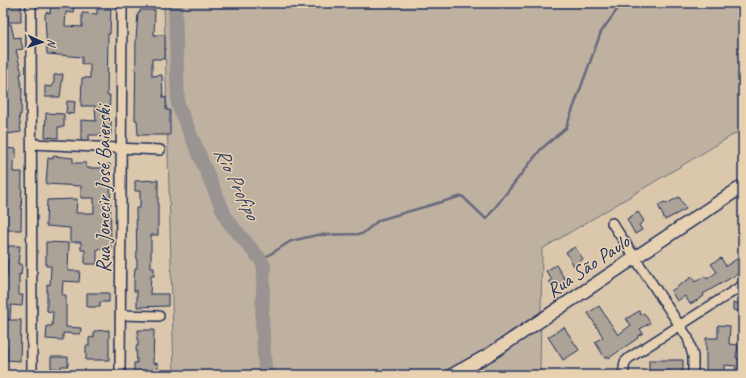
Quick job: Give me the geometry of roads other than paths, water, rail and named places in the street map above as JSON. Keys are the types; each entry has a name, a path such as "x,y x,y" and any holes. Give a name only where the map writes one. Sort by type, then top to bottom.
{"main road":[{"name":"Rua São Paulo","path":"452,375 490,354 743,186"}],"street":[{"path":"31,3 32,375"},
{"name":"Rua Jonecir José Baierski","path":"120,375 122,3"},
{"path":"32,144 160,150"},
{"path":"612,223 691,345 693,356 693,375"},
{"path":"623,375 623,368 629,358 743,286"},
{"path":"121,315 159,316"}],"waterway":[{"name":"Rio Profipo","path":"175,3 178,105 227,220 261,260 264,266 262,318 265,371 269,375"},
{"path":"261,260 291,241 317,235 362,234 379,220 462,196 486,219 541,149 566,128 601,32 622,3"}]}
